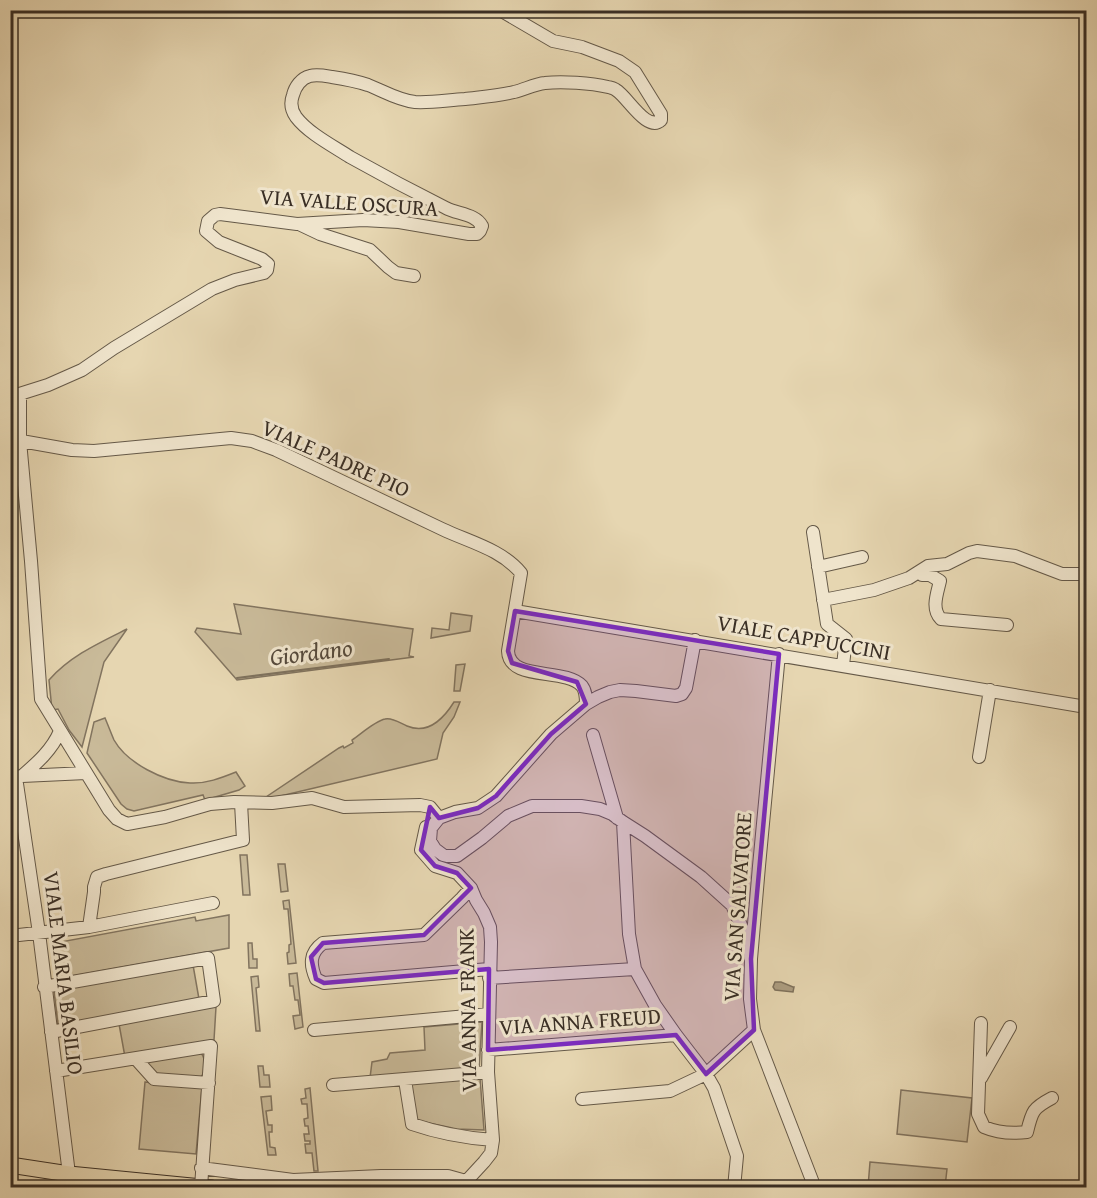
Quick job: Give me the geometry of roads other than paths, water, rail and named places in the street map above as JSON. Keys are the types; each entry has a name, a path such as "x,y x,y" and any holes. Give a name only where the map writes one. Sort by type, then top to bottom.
{"main road":[{"path":"10,1165 69,1174 206,1187"}],"street":[{"name":"VIA VALLE OSCURA","path":"15,395 48,385 82,370 212,289 235,280 264,273 268,264 262,259 219,242 207,231 208,221 215,215 297,224 363,220 399,222 470,234 477,234 480,231 482,226 476,219 450,210 396,183 329,144 304,126 292,110 291,99 298,84 311,75 350,80 370,86 392,97 414,102 482,98 516,92 541,83 555,82 610,87 620,92 647,121 658,123 661,120 661,114 635,72 619,61 582,47 553,41 500,10"},
{"path":"297,224 370,250 396,273 414,276"},
{"path":"15,395 15,440 31,561 41,699 109,810 117,819 127,824 165,817 210,804 272,803 312,798 344,807 430,807 439,818"},
{"name":"VIALE PADRE PIO","path":"15,440 72,450 94,451 231,438 252,441 276,450 506,558 521,573 515,611"},
{"path":"813,532 827,624 846,639 843,665"},
{"path":"823,600 874,590 909,578 928,566 947,564 977,551 1015,556 1062,574 1086,574"},
{"path":"818,567 862,556"},
{"path":"919,572 940,581 934,608 941,619 1008,625"},
{"path":"515,611 508,658 525,670 564,677 577,682 585,692 586,704"},
{"name":"VIALE CAPPUCCINI","path":"515,611 1086,707"},
{"path":"695,640 686,688 682,694 675,696 620,690 604,694 586,704 551,734 496,796 478,808 455,812 439,818 431,828 430,841 442,855 457,856 508,816 532,806 581,806 600,809 612,814 645,836 732,904 747,939 752,959"},
{"name":"VIA SAN SALVATORE","path":"779,654 750,999 754,1030 815,1188"},
{"path":"979,758 990,690"},
{"path":"19,776 40,760 56,740 60,731"},
{"path":"593,735 620,820 629,934 635,969 655,1005 714,1088 737,1156 734,1188"},
{"path":"19,776 86,773"},
{"name":"VIALE MARIA BASILIO","path":"19,776 15,801 39,933 69,1174"},
{"path":"89,927 97,877 243,840 240,803"},
{"name":"VIA ANNA FRANK","path":"430,807 421,849 435,866 457,873 471,888 489,927 491,942 488,1072 493,1140"},
{"path":"471,888 424,935 323,943 317,947 311,957 316,979 324,983 489,973 635,969"},
{"path":"10,936 89,927 213,903"},
{"path":"44,987 208,958 214,1000 51,1032"},
{"path":"314,1030 489,1014"},
{"path":"981,1023 978,1114 984,1127 996,1132 1026,1132 1033,1112 1039,1105 1052,1098"},
{"path":"979,1082 1010,1027"},
{"path":"582,1098 670,1091 706,1074 754,1030"},
{"name":"VIA ANNA FREUD","path":"488,1050 676,1035"},
{"path":"56,1071 212,1046 201,1168 206,1187"},
{"path":"136,1059 154,1079 209,1083"},
{"path":"333,1085 488,1072"},
{"path":"201,1168 293,1180 380,1182 448,1176 463,1184 491,1153 493,1140 428,1130 412,1124 405,1080"}],"waterway":[{"name":"Giordano","path":"237,678 389,659"}]}
